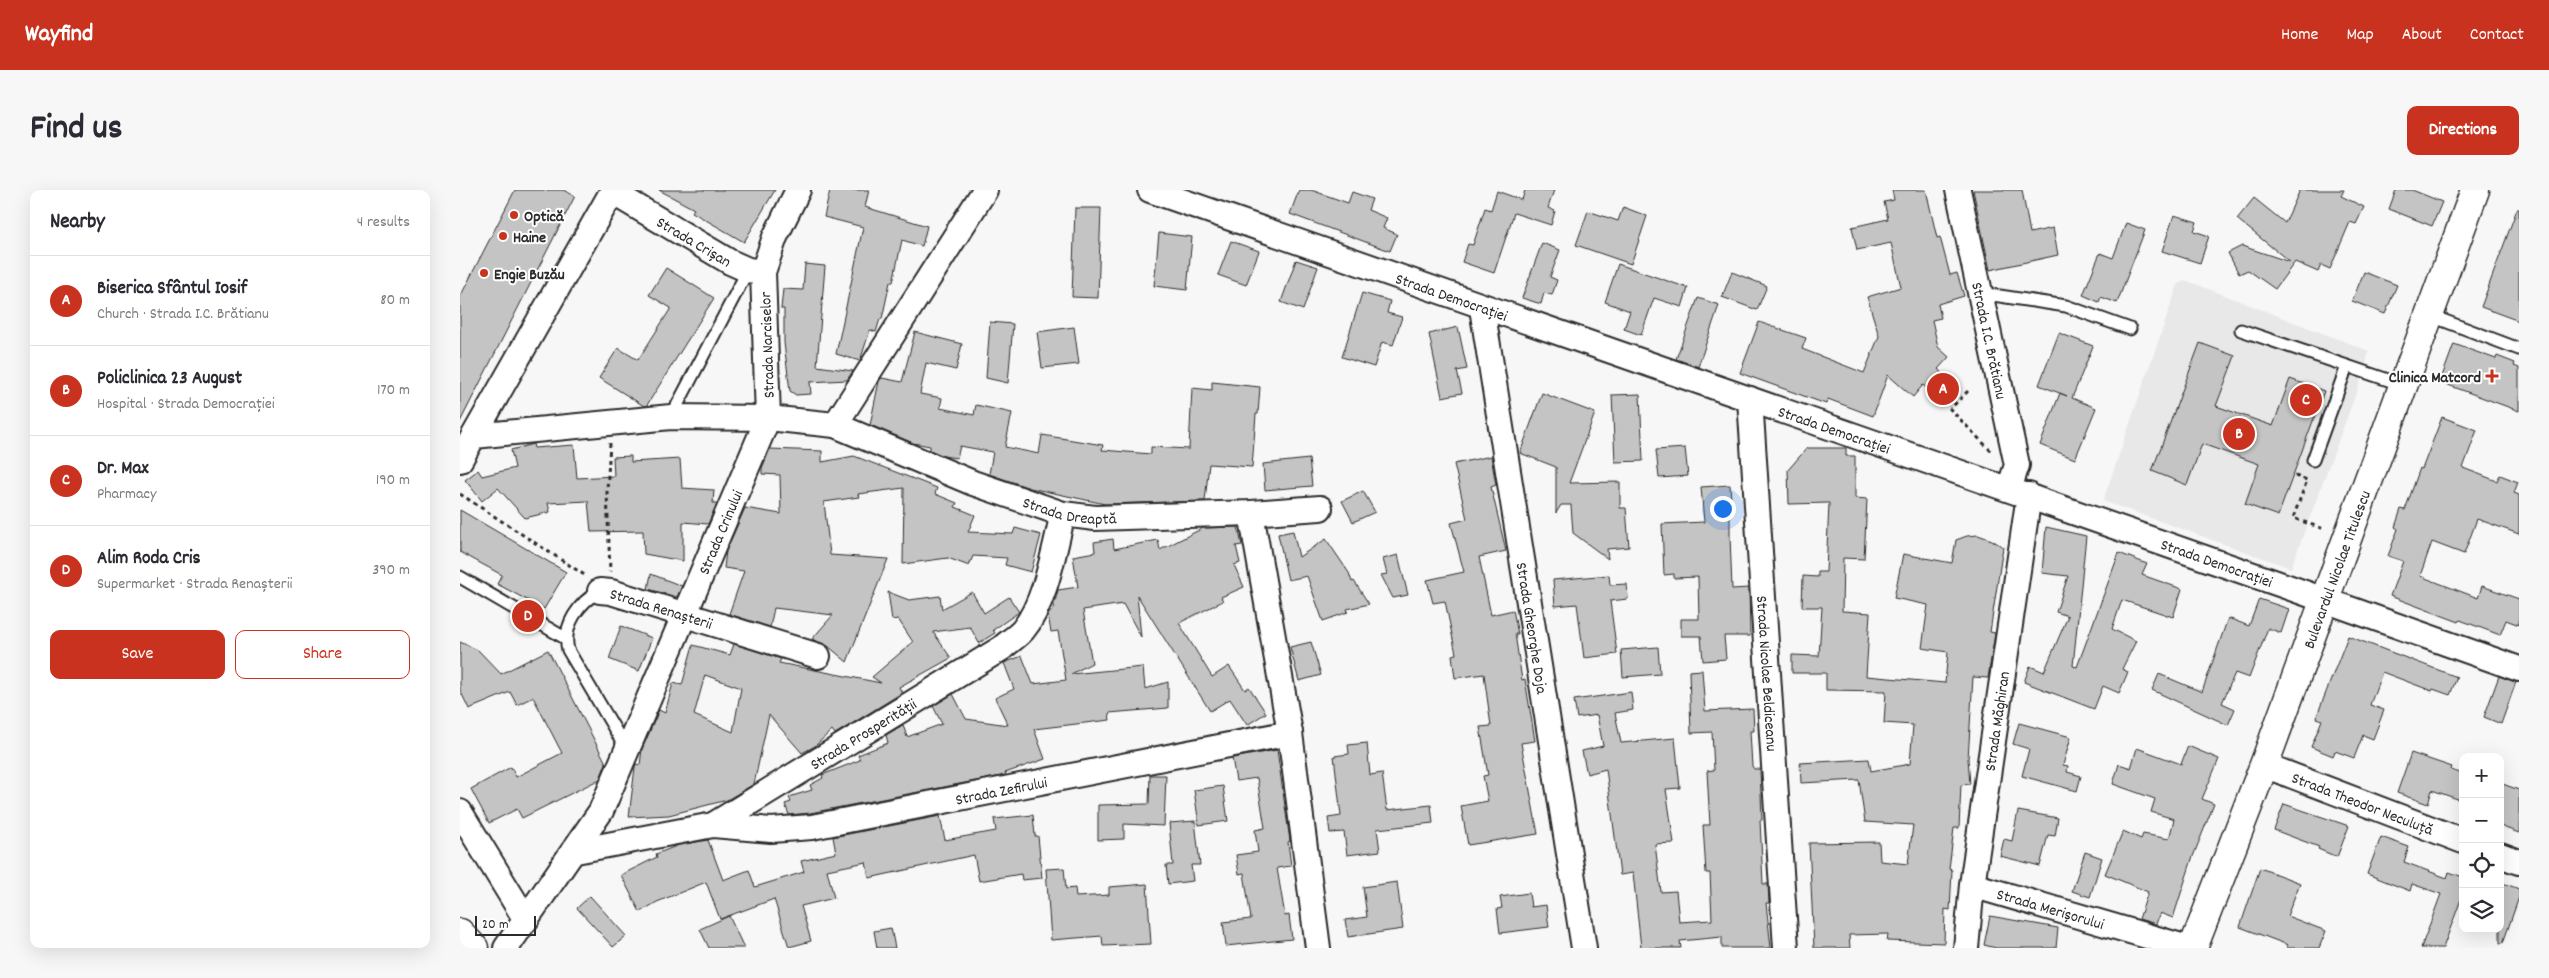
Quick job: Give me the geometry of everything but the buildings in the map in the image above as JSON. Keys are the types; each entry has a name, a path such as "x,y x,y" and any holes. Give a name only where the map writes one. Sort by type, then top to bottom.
{"street":[{"path":"755,271 775,237 798,190"},
{"path":"474,436 671,417 768,418 835,425 984,190"},
{"name":"Strada I.C. Brătianu","path":"1958,190 2017,465 2019,492"},
{"name":"Bulevardul Nicolae Titulescu","path":"2193,948 2264,765 2323,599 2475,190"},
{"name":"Strada Crișan","path":"460,460 611,191 755,271"},
{"name":"Strada Democrației","path":"1165,192 1482,308 2019,492 2519,669"},
{"name":"Strada Narciselor","path":"755,271 768,418"},
{"name":"Strada Gheorghe Doja","path":"1482,308 1584,948"},
{"name":"Strada Nicolae Beldiceanu","path":"1750,399 1786,948"},
{"name":"Strada Crinului","path":"506,948 576,851 602,811 768,418"},
{"name":"Strada Dreaptă","path":"835,425 973,483 1063,514 1095,518 1252,513 1320,508"},
{"name":"Strada Măghiran","path":"1966,948 2019,492"},
{"path":"1252,513 1290,733 1318,948"},
{"name":"Strada Prosperității","path":"576,851 713,825 1002,648 1022,631 1042,592 1063,514"},
{"name":"Strada Renașterii","path":"606,592 818,656"},
{"name":"Strada Zefirului","path":"713,825 771,830 812,827 1290,733"},
{"name":"Strada Theodor Neculuță","path":"2264,765 2459,839"},
{"path":"460,812 526,920"},
{"path":"2504,856 2519,862"},
{"name":"Strada Merișorului","path":"1972,885 2188,948"},
{"path":"460,933 474,948"}],"lane":[{"path":"671,417 755,271"},
{"path":"1980,293 2066,306 2130,329"},
{"path":"2429,315 2519,349"},
{"path":"2241,330 2403,385"},
{"path":"2313,460 2347,366"},
{"path":"460,577 566,638 568,650 628,752"},
{"name":"Strada Renașterii","path":"566,638 567,630 581,606 589,597 606,592"}],"path":[{"path":"1968,390 1950,409 1991,453"},
{"path":"606,592 607,491 611,422"},
{"path":"2295,476 2307,480 2293,518 2324,528 2321,537"},
{"path":"460,494 585,574 606,592"}],"shaded area":[{"path":"2185,280 2369,351 2364,372 2291,568 2103,501 2178,284"}],"place":[{"name":"Optică","path":"514,215"},
{"name":"Haine","path":"503,236"},
{"name":"Engie Buzău","path":"484,273"},
{"name":"Clinica Matcord","path":"2492,376"},
{"name":"Biserica Sfântul Iosif","path":"1943,389"},
{"name":"Dr. Max","path":"2306,400"},
{"name":"Policlinica 23 August","path":"2239,434"},
{"name":"Alim Roda Cris","path":"528,616"}]}
